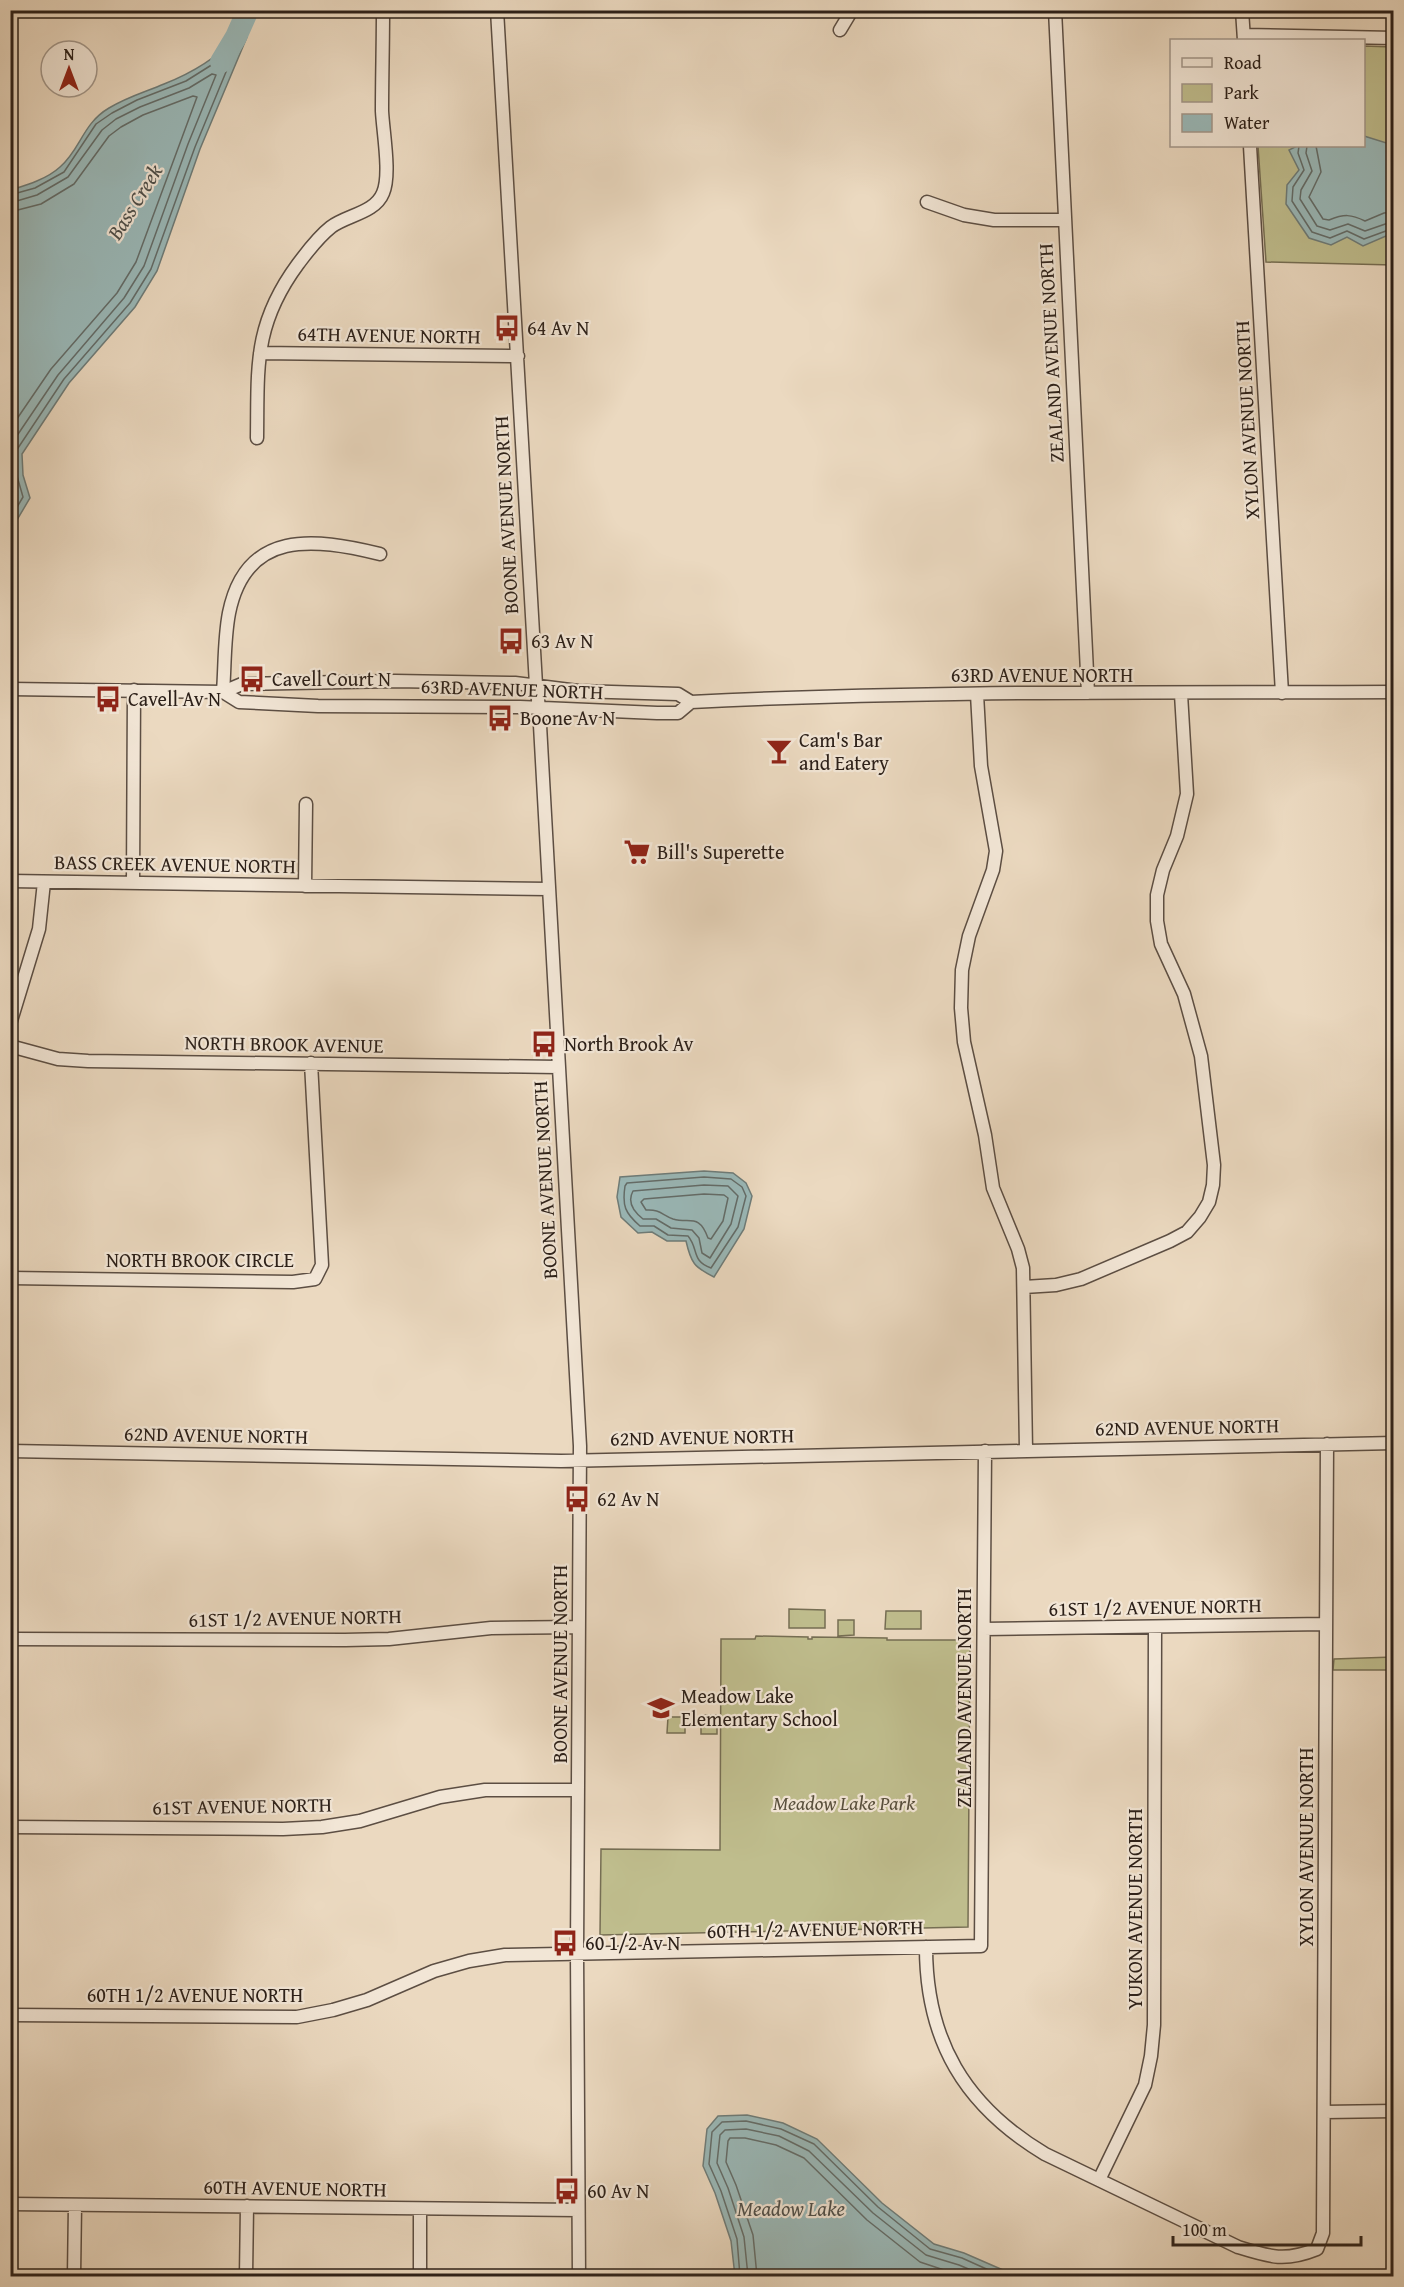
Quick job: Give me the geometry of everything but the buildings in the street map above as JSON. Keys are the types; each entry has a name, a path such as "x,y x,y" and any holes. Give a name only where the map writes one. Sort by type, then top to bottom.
{"street":[{"path":"258,438 260,353 267,318 278,293 317,238 333,225 371,207 380,200 384,192 386,179 382,112 383,10"},
{"name":"BOONE AVENUE NORTH","path":"497,10 581,1460 577,1953 579,2277"},
{"path":"840,30 852,10"},
{"name":"ZEALAND AVENUE NORTH","path":"1055,10 1088,693"},
{"path":"1242,10 1244,38 1394,38"},
{"name":"XYLON AVENUE NORTH","path":"1250,147 1282,693"},
{"path":"927,202 964,214 994,220 1064,220"},
{"name":"64TH AVENUE NORTH","path":"260,353 518,356"},
{"path":"223,692 227,633 232,604 243,575 258,560 275,549 295,543 313,542 380,554"},
{"name":"63RD AVENUE NORTH","path":"10,689 223,692 242,684 395,681 536,685 578,691 678,694 691,702 816,696 1394,692"},
{"path":"133,883 134,690"},
{"name":"63RD AVENUE NORTH","path":"223,692 239,702 318,706 539,707 657,713 678,712 691,702"},
{"path":"977,694 981,766 996,851 993,870 969,936 962,970 961,1008 964,1042 985,1135 993,1188 1018,1250 1024,1287 1026,1450"},
{"path":"1024,1287 1056,1285 1081,1280 1170,1241 1187,1232 1209,1202 1214,1165 1201,1056 1184,994 1161,944 1157,921 1157,895 1163,870 1177,836 1186,794 1181,694"},
{"name":"BASS CREEK AVENUE NORTH","path":"305,886 306,804"},
{"name":"BASS CREEK AVENUE NORTH","path":"10,881 548,889"},
{"path":"10,1024 39,929 44,882"},
{"name":"NORTH BROOK AVENUE","path":"10,1046 58,1059 88,1061 558,1067"},
{"name":"NORTH BROOK CIRCLE","path":"10,1278 294,1282 315,1279 322,1265 312,1063"},
{"name":"XYLON AVENUE NORTH","path":"1100,2180 1214,2236 1266,2255 1296,2257 1317,2249 1323,2233 1327,1443"},
{"name":"62ND AVENUE NORTH","path":"10,1451 581,1460 1394,1443"},
{"name":"ZEALAND AVENUE NORTH","path":"981,1946 985,1451"},
{"name":"61ST 1/2 AVENUE NORTH","path":"984,1629 1326,1624"},
{"name":"61ST 1/2 AVENUE NORTH","path":"10,1639 345,1640 389,1639 491,1628 579,1627"},
{"name":"YUKON AVENUE NORTH","path":"1100,2180 1145,2085 1151,2056 1154,2025 1155,1627"},
{"name":"61ST AVENUE NORTH","path":"10,1827 284,1829 322,1827 360,1821 440,1797 485,1790 578,1790"},
{"name":"60TH 1/2 AVENUE NORTH","path":"10,2015 297,2017 367,2000 434,1971 469,1961 505,1955 981,1946"},
{"path":"926,1947 926,1978 941,2040 974,2095 1018,2138 1100,2180"},
{"path":"1324,2112 1394,2111"},
{"name":"60TH AVENUE NORTH","path":"10,2204 578,2210"},
{"path":"74,2277 75,2205"},
{"path":"246,2277 247,2206"},
{"path":"420,2209 420,2277"}],"green space":[{"path":"1365,46 1393,47 1393,265 1266,262 1258,147 1365,147"},
{"path":"789,1609 825,1610 825,1628 789,1628"},
{"path":"886,1611 921,1611 921,1629 885,1629"},
{"path":"838,1620 854,1620 854,1635 838,1636"},
{"name":"Meadow Lake Park","path":"756,1636 808,1637 808,1639 812,1637 970,1640 968,1927 600,1935 601,1849 720,1850 721,1639 755,1639"},
{"path":"1393,1657 1393,1670 1333,1670 1334,1659"},
{"path":"701,1715 717,1715 717,1734 701,1734"},
{"path":"668,1717 685,1717 685,1733 667,1733"}],"water":[{"path":"236,37 247,37 200,149 157,271 135,307 69,383 22,454 23,475 30,498 11,530 11,190 43,178 60,167 100,114 129,98 194,70 212,59"},
{"path":"1365,136 1393,145 1393,233 1363,246 1347,237 1331,245 1309,238 1286,204 1287,185 1299,170 1289,150 1295,147 1365,147"},
{"path":"704,1171 733,1173 746,1183 752,1196 744,1229 714,1277 694,1264 686,1241 667,1241 652,1232 638,1233 621,1217 617,1197 620,1177"},
{"name":"Meadow Lake","path":"747,2115 783,2123 817,2139 882,2203 934,2244 964,2253 1013,2276 735,2276 731,2241 703,2166 707,2129 718,2116"}],"waterway":[{"name":"Bass Creek","path":"221,62 248,10"}],"place":[{"name":"64 Av N","path":"507,328"},
{"name":"63 Av N","path":"511,641"},
{"name":"Cavell Court N","path":"252,679"},
{"name":"Cavell Av N","path":"108,699"},
{"name":"Boone Av N","path":"500,718"},
{"name":"Cam's Bar and Eatery","path":"779,751"},
{"name":"Bill's Superette","path":"637,852"},
{"name":"North Brook Av","path":"544,1044"},
{"name":"62 Av N","path":"577,1499"},
{"name":"Meadow Lake Elementary School","path":"661,1708"},
{"name":"60 1/2 Av N","path":"565,1943"},
{"name":"60 Av N","path":"567,2191"}]}
